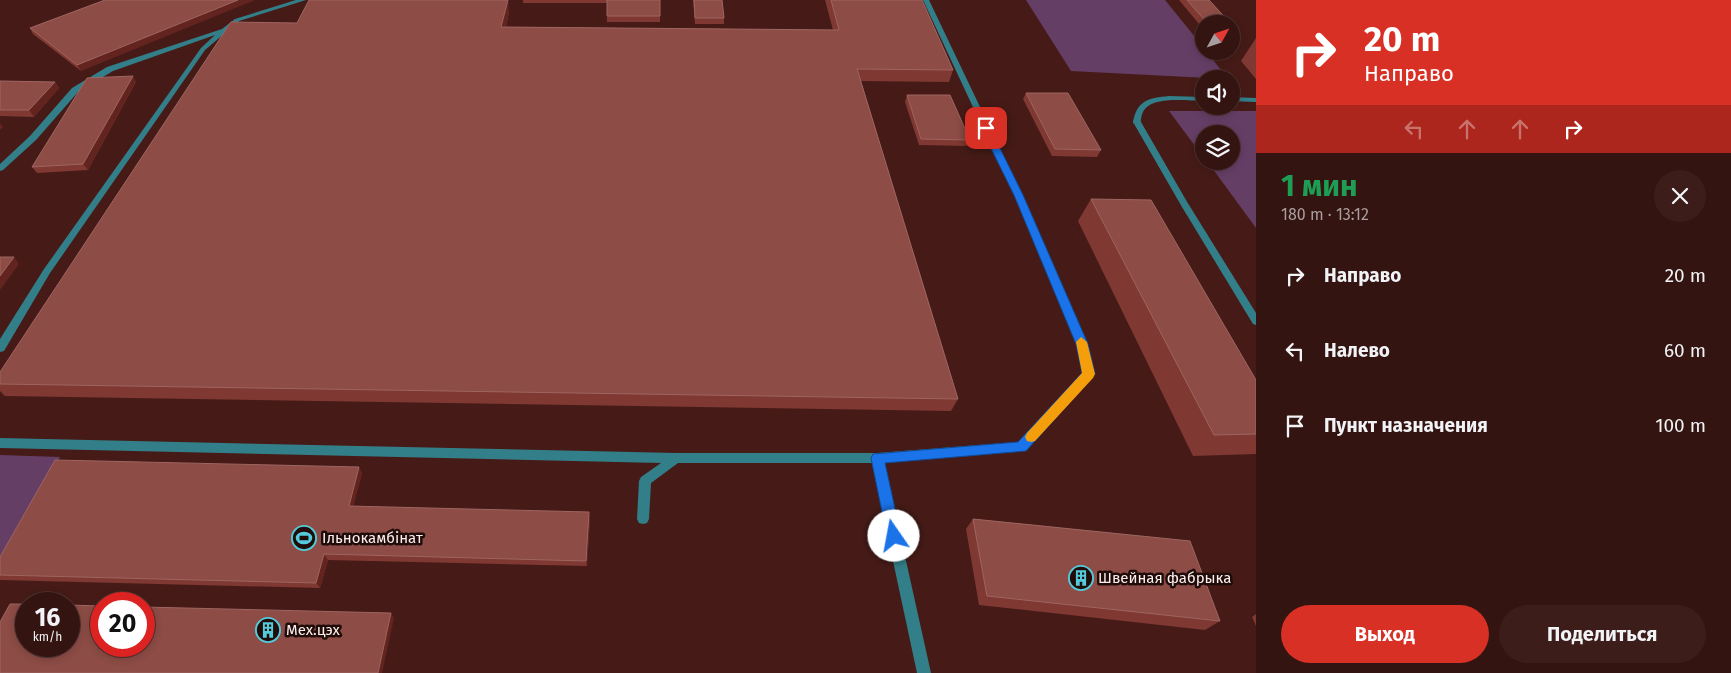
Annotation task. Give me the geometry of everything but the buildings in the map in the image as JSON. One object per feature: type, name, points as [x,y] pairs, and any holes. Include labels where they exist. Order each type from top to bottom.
[{"type":"street","points":[[0,348],[47,271],[203,49],[237,20],[302,0]]},
{"type":"street","points":[[0,443],[676,458],[878,458],[1022,447],[1089,374],[1082,344],[1018,195],[926,0]]},
{"type":"street","points":[[0,168],[33,138],[75,90],[110,69],[226,30]]},
{"type":"street","points":[[1195,99],[1160,98],[1142,107],[1139,111],[1137,122],[1256,321]]},
{"type":"street","points":[[1240,100],[1256,100]]},
{"type":"street","points":[[643,519],[646,481],[676,458]]},
{"type":"street","points":[[878,458],[924,673]]},
{"type":"shaded area","points":[[1026,0],[1165,0],[1195,37],[1195,60],[1213,60],[1221,70],[1195,70],[1195,77],[1071,71]]},
{"type":"shaded area","points":[[1169,111],[1195,111],[1195,115],[1240,115],[1240,111],[1256,111],[1256,228],[1214,170],[1240,170],[1240,125],[1195,125],[1195,146]]},
{"type":"shaded area","points":[[0,455],[60,457],[0,566]]},
{"type":"slow traffic","points":[[1031,437],[1089,374],[1081,342]]},
{"type":"place","name":"Ільнокамбінат","points":[[304,538]]},
{"type":"place","name":"Швейная фабрыка","points":[[1081,578]]},
{"type":"place","name":"Мех.цэх","points":[[268,630]]},
{"type":"route","points":[[894,536],[878,458],[1022,447],[1089,374],[1082,344],[1018,195],[986,128]]}]
